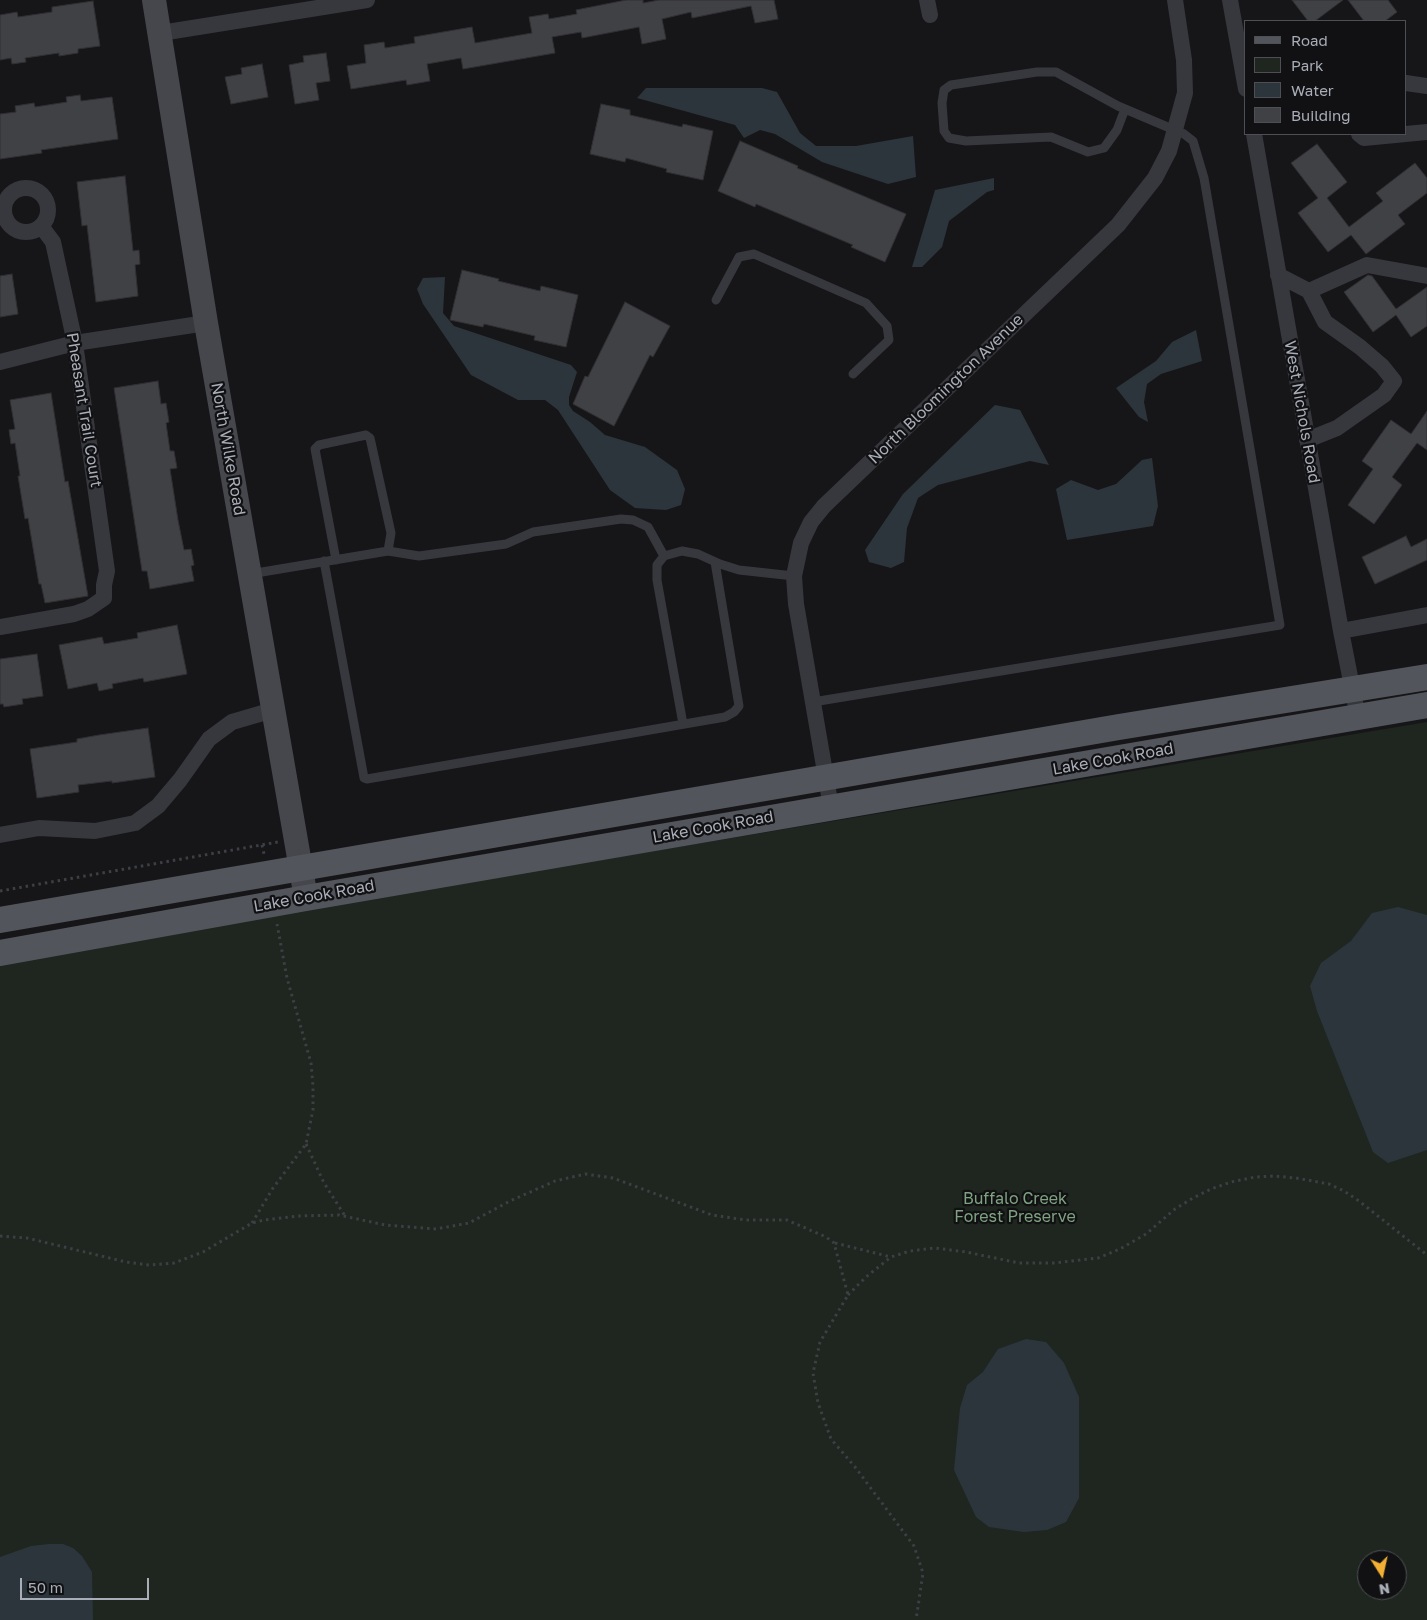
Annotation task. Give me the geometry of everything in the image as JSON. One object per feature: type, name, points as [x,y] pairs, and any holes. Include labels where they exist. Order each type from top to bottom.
[{"type":"main road","name":"Lake Cook Road","points":[[0,920],[268,872],[1119,727],[1427,677]]},
{"type":"main road","name":"Lake Cook Road","points":[[0,952],[273,903],[1427,705]]},
{"type":"street","name":"North Wilke Road","points":[[154,0],[206,323],[306,898]]},
{"type":"street","points":[[160,33],[367,0]]},
{"type":"street","name":"North Bloomington Avenue","points":[[831,807],[796,604],[794,576],[801,543],[812,522],[824,506],[1118,225],[1156,178],[1169,151],[1185,93],[1184,60],[1175,0]]},
{"type":"street","points":[[1230,0],[1244,78]]},
{"type":"street","points":[[1407,84],[1427,86]]},
{"type":"street","points":[[1407,134],[1427,132]]},
{"type":"street","name":"West Nichols Road","points":[[1254,135],[1341,631],[1358,717]]},
{"type":"street","points":[[1360,135],[1364,138],[1396,135]]},
{"type":"street","name":"Pheasant Trail Court","points":[[0,627],[74,614],[88,609],[104,598],[107,571],[75,344],[53,242],[41,226]]},
{"type":"street","points":[[1308,291],[1367,265],[1427,276]]},
{"type":"street","points":[[1278,275],[1308,291],[1325,322],[1360,347],[1382,366],[1394,381],[1384,395],[1337,428],[1308,440]]},
{"type":"street","points":[[0,362],[75,344],[206,323]]},
{"type":"street","points":[[1341,631],[1427,615]]},
{"type":"street","points":[[0,835],[39,828],[95,831],[135,823],[158,806],[180,780],[209,739],[232,722],[273,710]]},
{"type":"lane","points":[[813,702],[1280,625],[1204,178],[1193,141],[1184,134],[1125,109],[1056,72],[1037,72],[951,85],[944,90],[942,103],[944,131],[950,138],[966,141],[1052,137],[1088,152],[1104,148],[1117,130],[1125,109]]},
{"type":"lane","points":[[716,300],[739,257],[754,254],[866,303],[887,326],[889,340],[853,374]]},
{"type":"lane","points":[[336,560],[315,449],[319,445],[366,435],[370,438],[391,533],[388,551]]},
{"type":"lane","points":[[249,574],[388,551],[419,556],[506,544],[533,532],[621,519],[633,520],[648,527],[664,556]]},
{"type":"lane","points":[[683,724],[657,580],[657,565],[664,556],[682,551],[698,554],[738,570],[794,576]]},
{"type":"lane","points":[[324,561],[364,778],[377,778],[725,717],[734,712],[739,706],[715,562]]},
{"type":"path","points":[[0,891],[296,839]]},
{"type":"path","points":[[262,845],[268,872]]},
{"type":"path","points":[[252,1223],[272,1188],[306,1144],[313,1110],[311,1063],[287,978],[273,903]]},
{"type":"path","points":[[306,1144],[324,1183],[346,1217]]},
{"type":"path","points":[[0,1236],[27,1238],[126,1262],[149,1265],[174,1263],[202,1252],[252,1223],[298,1216],[339,1215],[385,1225],[436,1229],[461,1225],[469,1223],[510,1201],[555,1181],[585,1174],[613,1178],[712,1215],[746,1220],[787,1220],[826,1237],[834,1243],[891,1257]]},
{"type":"path","points":[[916,1620],[923,1573],[914,1546],[832,1439],[818,1403],[813,1373],[820,1342],[848,1295],[866,1277],[891,1257],[910,1251],[935,1248],[966,1252],[1019,1263],[1054,1264],[1098,1258],[1120,1249],[1146,1234],[1193,1198],[1211,1189],[1255,1177],[1275,1176],[1315,1181],[1344,1191],[1427,1255]]},
{"type":"path","points":[[834,1243],[848,1295]]},
{"type":"green space","name":"Buffalo Creek Forest Preserve","points":[[1427,722],[1427,1620],[0,1620],[0,962],[264,916]]},
{"type":"water","points":[[646,88],[762,88],[777,92],[800,133],[816,146],[856,146],[913,136],[916,177],[888,184],[822,162],[775,134],[760,130],[744,138],[735,125],[637,98]]},
{"type":"water","points":[[994,178],[994,190],[987,192],[949,221],[942,247],[922,267],[912,267],[935,190]]},
{"type":"water","points":[[445,277],[443,313],[454,326],[571,365],[577,372],[569,397],[569,405],[573,411],[605,435],[645,447],[677,470],[685,489],[681,505],[666,510],[635,508],[610,490],[558,410],[545,400],[518,400],[471,375],[423,304],[417,289],[423,278]]},
{"type":"water","points":[[1196,330],[1202,361],[1161,374],[1147,384],[1144,402],[1148,422],[1139,417],[1116,388],[1156,361],[1172,342]]},
{"type":"water","points":[[995,405],[1020,410],[1049,465],[1030,461],[938,485],[918,498],[907,528],[904,562],[891,568],[869,562],[865,550],[903,494]]},
{"type":"water","points":[[1152,458],[1158,506],[1153,526],[1067,540],[1056,489],[1071,480],[1098,490],[1116,484],[1142,460]]},
{"type":"water","points":[[1398,907],[1427,915],[1427,1150],[1388,1163],[1373,1152],[1317,1011],[1310,986],[1321,963],[1351,941],[1372,913]]},
{"type":"water","points":[[1026,1339],[1046,1342],[1064,1363],[1079,1397],[1079,1498],[1066,1522],[1047,1530],[1024,1532],[989,1527],[976,1517],[954,1470],[960,1408],[967,1385],[983,1372],[998,1349]]},
{"type":"water","points":[[63,1544],[73,1548],[82,1556],[92,1572],[93,1620],[0,1620],[0,1557],[31,1546]]},
{"type":"building","points":[[626,0],[643,0],[643,3],[659,0],[774,0],[778,19],[755,23],[751,6],[692,18],[691,12],[662,19],[666,39],[642,44],[639,27],[582,38],[581,32],[552,37],[555,53],[463,69],[461,58],[427,64],[430,81],[407,85],[406,80],[351,89],[347,66],[366,63],[364,45],[384,42],[385,48],[415,43],[414,37],[472,27],[475,43],[532,33],[529,17],[548,14],[549,19],[577,14],[576,10]]},
{"type":"building","points":[[1292,0],[1343,0],[1316,20],[1307,20]]},
{"type":"building","points":[[1348,0],[1388,0],[1397,12],[1386,20],[1363,20]]},
{"type":"building","points":[[93,1],[100,46],[78,49],[78,53],[59,56],[59,53],[25,58],[26,62],[12,64],[11,58],[0,60],[0,15],[17,12],[18,17],[52,12],[52,7]]},
{"type":"building","points":[[326,53],[330,81],[316,83],[319,100],[295,104],[289,65],[304,62],[303,56]]},
{"type":"building","points":[[262,64],[268,97],[231,104],[225,77],[242,74],[241,68]]},
{"type":"building","points":[[80,95],[81,101],[112,97],[118,139],[41,150],[42,153],[0,159],[0,114],[16,112],[15,106],[34,103],[35,107],[67,102],[66,97]]},
{"type":"building","points":[[601,104],[630,110],[630,115],[682,127],[683,124],[713,131],[703,180],[666,172],[667,169],[626,158],[625,162],[590,154]]},
{"type":"building","points":[[740,141],[798,166],[797,168],[906,214],[885,262],[851,247],[853,245],[756,204],[755,207],[718,191]]},
{"type":"building","points":[[1317,144],[1347,182],[1327,198],[1349,227],[1383,201],[1376,193],[1415,163],[1427,178],[1427,193],[1398,215],[1405,224],[1366,254],[1351,235],[1328,252],[1298,213],[1318,198],[1291,163]]},
{"type":"building","points":[[125,176],[133,251],[139,250],[140,264],[135,265],[138,296],[96,302],[87,225],[82,226],[77,182]]},
{"type":"building","points":[[462,270],[540,291],[541,286],[578,295],[566,347],[534,340],[535,336],[484,324],[483,327],[450,320]]},
{"type":"building","points":[[12,274],[18,314],[0,317],[0,276]]},
{"type":"building","points":[[1368,275],[1372,276],[1396,309],[1427,287],[1427,326],[1411,337],[1396,315],[1373,332],[1344,292]]},
{"type":"building","points":[[625,302],[670,326],[653,357],[650,355],[614,426],[573,404],[585,376],[588,377]]},
{"type":"building","points":[[158,381],[161,404],[166,403],[169,422],[166,423],[170,451],[174,451],[177,468],[170,469],[178,520],[184,550],[191,549],[194,565],[191,566],[194,581],[150,589],[147,571],[142,571],[114,388]]},
{"type":"building","points":[[51,393],[65,482],[68,481],[88,596],[45,603],[41,584],[39,584],[28,518],[25,519],[15,443],[11,444],[9,430],[15,429],[10,400]]},
{"type":"building","points":[[1427,411],[1427,450],[1417,443],[1392,477],[1402,485],[1374,524],[1348,505],[1373,469],[1362,461],[1391,420],[1411,434]]},
{"type":"building","points":[[1406,536],[1411,547],[1427,539],[1427,560],[1375,584],[1362,557]]},
{"type":"building","points":[[177,625],[187,674],[144,682],[143,678],[112,684],[113,688],[99,691],[97,683],[68,689],[59,645],[102,637],[104,644],[138,638],[137,633]]},
{"type":"building","points":[[37,654],[43,696],[22,699],[23,704],[4,707],[3,704],[0,704],[0,659]]},
{"type":"building","points":[[148,728],[155,777],[112,783],[112,781],[78,785],[79,792],[37,798],[30,749],[77,742],[77,739],[99,735]]}]
